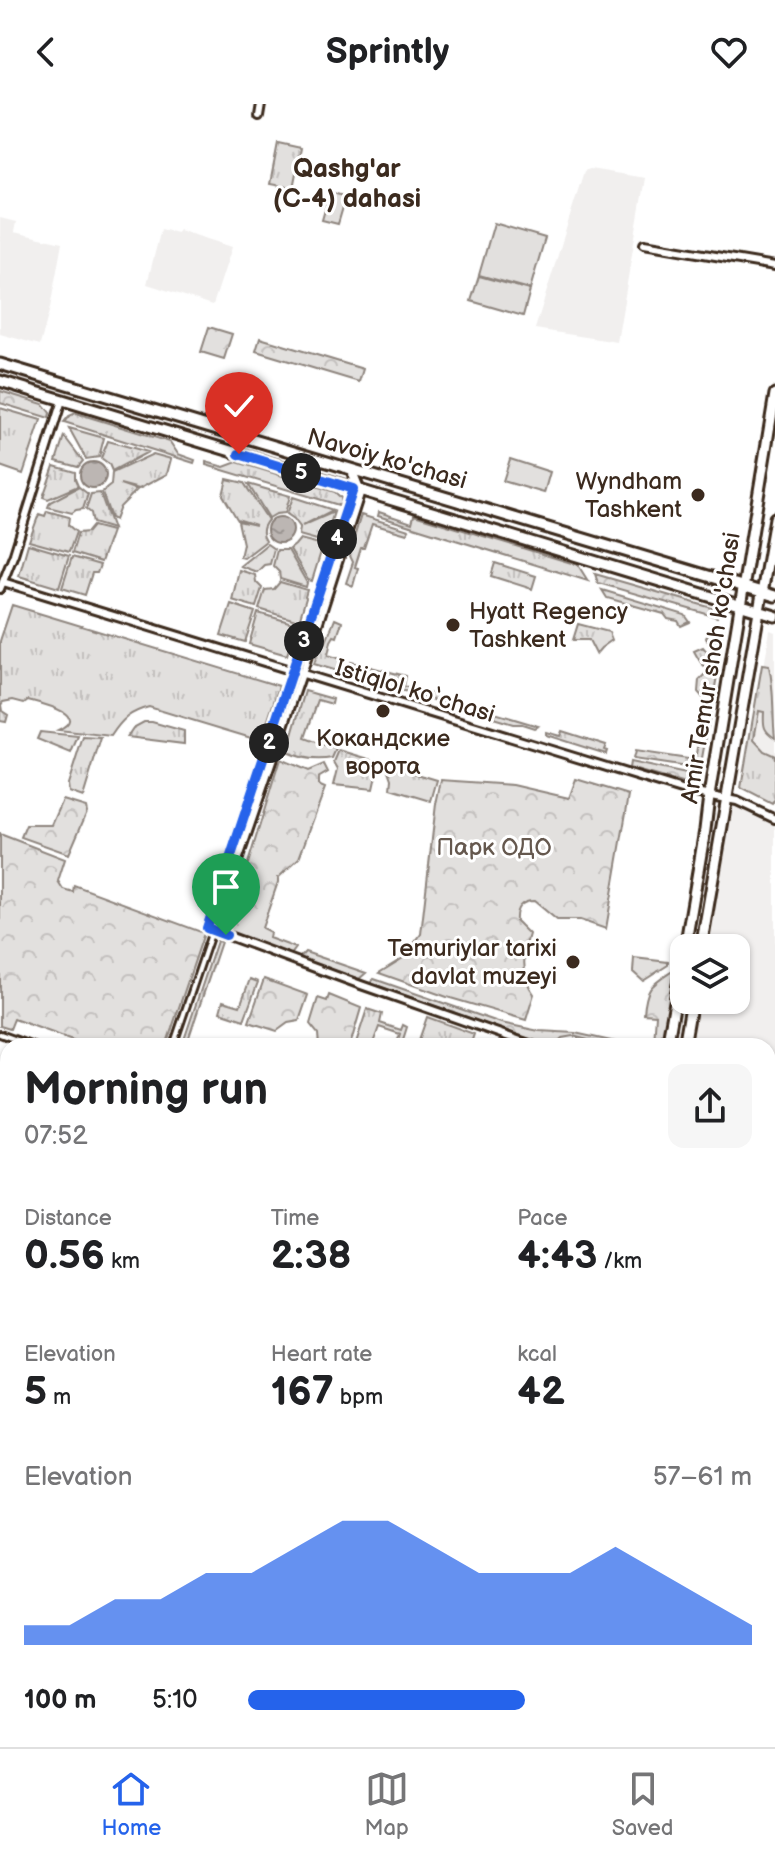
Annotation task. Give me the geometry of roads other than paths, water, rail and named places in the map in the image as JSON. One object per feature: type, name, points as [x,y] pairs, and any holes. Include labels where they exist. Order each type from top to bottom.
[{"type":"main road","name":"Navoiy ko'chasi","points":[[0,364],[775,596]]},
{"type":"main road","name":"Navoiy ko'chasi","points":[[0,381],[775,616]]},
{"type":"main road","name":"Amir Temur shoh ko'chasi","points":[[687,934],[775,394]]},
{"type":"main road","points":[[764,462],[775,464]]},
{"type":"main road","name":"Amir Temur shoh ko'chasi","points":[[703,934],[775,518]]},
{"type":"main road","name":"Amir Temur shoh ko'chasi","points":[[668,1038],[673,1014]]},
{"type":"main road","points":[[685,1038],[690,1014]]},
{"type":"street","points":[[259,116],[261,104]]},
{"type":"street","points":[[644,244],[775,266]]},
{"type":"street","points":[[2,585],[62,400]]},
{"type":"street","points":[[211,930],[302,675],[357,490],[352,469]]},
{"type":"street","points":[[176,1038],[293,673],[357,490]]},
{"type":"street","name":"Istiqlol ko‘chasi","points":[[2,585],[685,791],[737,801],[775,819]]},
{"type":"street","points":[[211,930],[512,1038]]},
{"type":"water","points":[[93,462],[102,466],[106,475],[102,484],[93,488],[84,484],[80,475],[84,466]]},
{"type":"water","points":[[280,517],[289,521],[293,530],[289,539],[280,543],[271,539],[267,530],[271,521]]},
{"type":"place","name":"Wyndham Tashkent","points":[[698,495]]},
{"type":"place","name":"Hyatt Regency Tashkent","points":[[453,625]]},
{"type":"place","name":"Кокандские ворота","points":[[383,711]]},
{"type":"place","name":"Temuriylar tarixi davlat muzeyi","points":[[573,962]]},
{"type":"district","name":"Qashg'ar (C-4) dahasi","points":[[347,184]]},
{"type":"park label","name":"Парк ОДО","points":[[494,847]]}]
